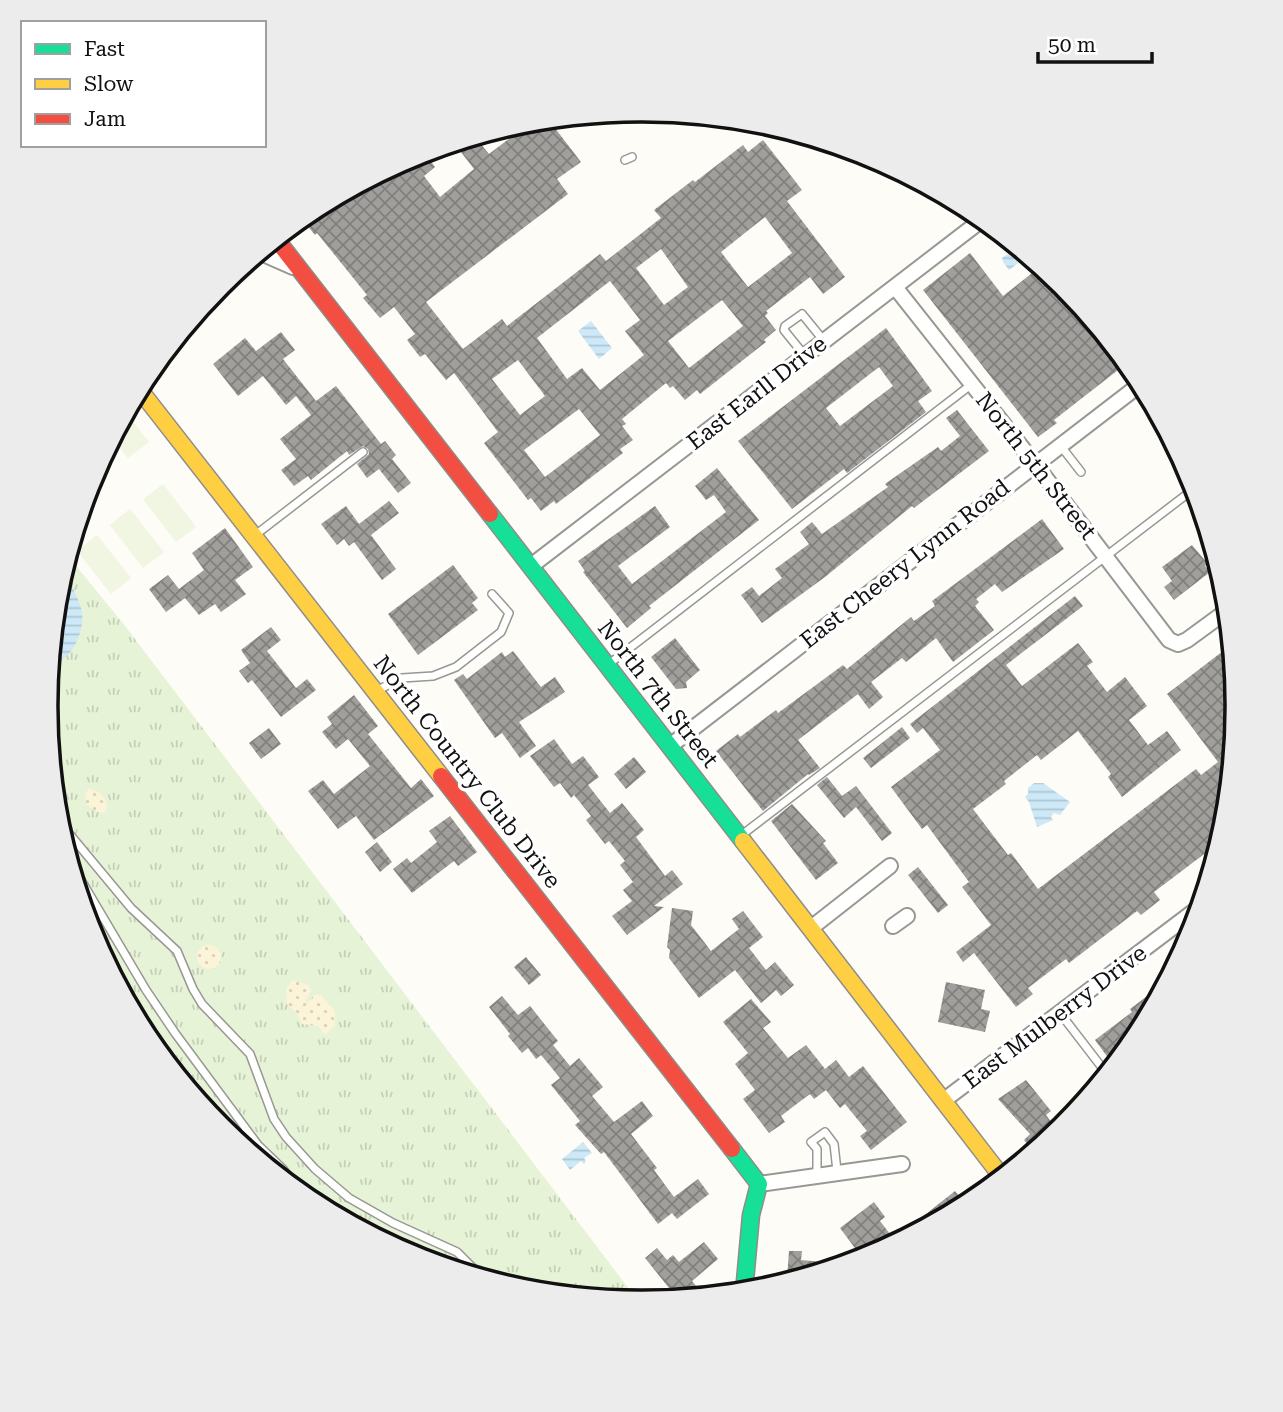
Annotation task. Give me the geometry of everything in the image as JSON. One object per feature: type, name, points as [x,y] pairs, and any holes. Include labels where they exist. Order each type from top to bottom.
[{"type":"main road","name":"North 7th Street","points":[[282,246],[996,1170]]},
{"type":"main road","name":"North Country Club Drive","points":[[146,397],[760,1184]]},
{"type":"main road","points":[[745,1281],[751,1214],[760,1184]]},
{"type":"street","name":"East Earll Drive","points":[[531,566],[973,226]]},
{"type":"street","points":[[270,257],[300,270]]},
{"type":"street","name":"North 5th Street","points":[[895,287],[1169,640],[1178,644],[1187,640],[1218,617]]},
{"type":"street","name":"East Cheery Lynn Road","points":[[670,746],[1132,390]]},
{"type":"street","points":[[811,928],[890,866]]},
{"type":"street","points":[[892,926],[907,916]]},
{"type":"street","name":"East Mulberry Drive","points":[[943,1101],[1185,917]]},
{"type":"street","points":[[760,1184],[837,1171],[902,1164]]},
{"type":"lane","points":[[805,356],[785,330],[785,326],[802,314],[824,341]]},
{"type":"lane","points":[[608,666],[972,384]]},
{"type":"lane","points":[[1060,445],[1081,472]]},
{"type":"lane","points":[[254,537],[363,452]]},
{"type":"lane","points":[[739,837],[1186,495]]},
{"type":"lane","points":[[375,692],[402,678],[433,676],[456,667],[501,632],[509,613],[492,594]]},
{"type":"lane","points":[[74,839],[131,908],[177,951],[202,1004],[250,1054],[274,1119],[286,1137],[315,1169],[349,1198],[393,1223],[457,1252],[468,1263]]},
{"type":"lane","points":[[89,893],[146,990],[175,1033],[264,1151]]},
{"type":"lane","points":[[1060,1013],[1101,1066]]},
{"type":"lane","points":[[817,1174],[817,1149],[811,1142],[825,1132],[834,1144],[837,1171]]},
{"type":"green space","points":[[132,421],[149,442],[128,458],[119,446]]},
{"type":"green space","points":[[163,484],[196,527],[176,542],[143,499]]},
{"type":"green space","points":[[130,509],[164,552],[143,568],[110,525]]},
{"type":"green space","points":[[97,535],[131,578],[111,594],[79,553],[80,549]]},
{"type":"green space","points":[[75,565],[122,622],[630,1290],[565,1285],[490,1270],[454,1259],[383,1230],[350,1212],[286,1169],[229,1119],[178,1061],[136,998],[102,929],[78,857],[63,782],[59,744],[59,668],[69,592]]},
{"type":"sand","points":[[88,789],[104,798],[107,808],[104,813],[97,812],[86,804]]},
{"type":"sand","points":[[209,945],[218,948],[221,957],[218,966],[209,969],[200,966],[197,957],[200,948]]},
{"type":"sand","points":[[293,980],[308,985],[311,990],[307,1004],[314,995],[321,995],[335,1011],[335,1025],[325,1035],[318,1026],[302,1024],[297,1013],[287,1004],[286,989]]},
{"type":"water","points":[[1009,253],[1020,262],[1009,270],[1002,258]]},
{"type":"water","points":[[591,321],[612,348],[599,359],[578,331]]},
{"type":"water","points":[[71,584],[81,608],[82,625],[76,643],[60,661]]},
{"type":"water","points":[[1034,783],[1043,783],[1070,802],[1060,815],[1054,813],[1051,817],[1053,820],[1037,827],[1025,797],[1028,788]]},
{"type":"water","points":[[583,1142],[592,1153],[584,1158],[584,1164],[581,1161],[570,1170],[562,1159]]},
{"type":"building","points":[[555,129],[581,162],[557,179],[568,194],[426,302],[463,349],[502,319],[507,326],[600,254],[606,261],[661,218],[654,210],[743,145],[748,152],[763,140],[802,190],[787,201],[845,277],[823,294],[810,277],[766,311],[768,313],[765,316],[776,330],[764,340],[766,342],[700,394],[697,390],[685,400],[673,386],[670,388],[666,383],[622,419],[626,424],[622,426],[633,440],[620,449],[623,453],[556,504],[554,501],[541,511],[531,498],[528,500],[484,443],[498,432],[454,373],[446,380],[425,354],[420,357],[407,340],[415,334],[394,307],[380,318],[363,298],[367,295],[317,233],[315,235],[308,227],[383,182],[431,162],[435,167],[424,176],[440,197],[474,169],[460,151],[481,145],[489,154],[512,137]],"holes":[[[765,217],[792,253],[748,287],[721,252]],[[661,249],[688,287],[664,305],[636,268]],[[610,281],[640,320],[625,331],[644,355],[600,390],[582,368],[567,379],[537,338]],[[722,300],[743,326],[689,368],[668,341]],[[518,360],[545,396],[520,415],[492,379]],[[579,409],[600,435],[545,477],[524,450]]]},
{"type":"building","points":[[970,253],[1003,296],[1032,273],[1080,321],[1118,370],[1054,420],[1057,423],[1038,437],[923,290]]},
{"type":"building","points":[[886,328],[932,391],[918,401],[926,412],[847,473],[844,469],[792,509],[738,441]],"holes":[[[879,367],[893,386],[840,426],[826,408]]]},
{"type":"building","points":[[281,332],[295,350],[283,359],[316,401],[336,386],[381,444],[385,441],[396,455],[392,459],[411,483],[398,493],[379,469],[367,478],[357,464],[369,454],[368,449],[363,446],[349,455],[347,451],[311,480],[308,476],[294,486],[281,470],[296,459],[280,439],[311,415],[296,396],[286,405],[263,376],[238,396],[213,364],[245,338],[256,351]]},
{"type":"building","points":[[957,410],[989,451],[914,508],[912,506],[825,577],[762,623],[741,595],[752,587],[759,596],[782,578],[775,569],[809,544],[800,532],[812,522],[822,534],[888,487],[885,484],[938,447],[941,451],[960,436],[946,418]]},
{"type":"building","points":[[717,468],[759,520],[649,606],[651,608],[627,628],[583,572],[585,571],[578,561],[655,506],[670,527],[618,566],[632,584],[726,512],[714,495],[706,500],[695,486]]},
{"type":"building","points":[[389,501],[399,513],[371,535],[396,569],[382,580],[354,542],[349,546],[344,539],[337,545],[321,524],[346,506],[359,524]]},
{"type":"building","points":[[1042,519],[1064,549],[1002,592],[995,584],[976,599],[979,602],[975,606],[994,630],[953,662],[936,638],[906,662],[902,658],[871,682],[883,697],[869,709],[858,694],[798,740],[820,768],[808,774],[763,811],[716,751],[776,710],[778,713],[843,665],[847,669],[911,617],[914,621],[935,606],[932,601]]},
{"type":"building","points":[[225,528],[253,567],[235,580],[246,594],[221,612],[215,604],[199,615],[185,598],[166,612],[149,589],[168,575],[179,589],[204,570],[192,553]]},
{"type":"building","points":[[1192,545],[1207,563],[1205,566],[1209,573],[1174,600],[1164,587],[1172,581],[1162,567]]},
{"type":"building","points":[[453,565],[478,598],[472,603],[478,610],[418,655],[388,614]]},
{"type":"building","points":[[1075,596],[1083,606],[1006,665],[1022,686],[1078,643],[1093,662],[1087,666],[1107,692],[1125,677],[1147,706],[1129,720],[1148,745],[1167,731],[1181,750],[1122,797],[1108,777],[1111,774],[1078,731],[1041,760],[1037,755],[1004,781],[1006,784],[973,809],[1038,889],[1196,769],[1201,775],[1218,762],[1167,694],[1222,652],[1224,744],[1214,820],[1206,853],[1154,892],[1160,900],[1141,915],[1137,911],[1069,963],[1066,959],[1028,988],[1033,994],[1016,1007],[974,953],[963,962],[956,952],[991,925],[962,887],[969,882],[927,825],[922,829],[891,787],[940,750],[923,728],[917,733],[910,724]]},
{"type":"building","points":[[271,627],[281,640],[267,651],[296,688],[307,679],[316,690],[281,717],[252,680],[248,683],[239,671],[250,663],[241,650]]},
{"type":"building","points":[[675,638],[700,670],[686,682],[687,688],[676,689],[651,657]]},
{"type":"building","points":[[513,651],[541,687],[555,677],[565,692],[519,722],[536,746],[520,758],[502,733],[495,738],[454,680],[463,674],[467,679],[502,652],[505,657]]},
{"type":"building","points":[[354,695],[378,726],[368,734],[411,788],[421,779],[434,796],[374,840],[356,816],[338,829],[308,791],[323,780],[334,794],[370,766],[348,739],[336,749],[322,732],[332,724],[327,717]]},
{"type":"building","points":[[902,727],[910,738],[871,768],[863,758]]},
{"type":"building","points":[[269,728],[281,744],[261,759],[249,743]]},
{"type":"building","points":[[554,739],[572,764],[583,756],[599,777],[588,785],[610,813],[622,803],[644,830],[636,837],[665,876],[672,870],[683,884],[654,906],[664,907],[627,935],[612,916],[632,901],[623,890],[633,882],[620,865],[625,861],[609,841],[605,844],[586,820],[591,816],[574,795],[571,798],[560,783],[554,787],[530,756]]},
{"type":"building","points":[[634,757],[646,772],[626,789],[614,774]]},
{"type":"building","points":[[827,777],[842,796],[856,786],[892,833],[882,841],[856,807],[844,818],[817,785]]},
{"type":"building","points":[[792,804],[826,841],[823,843],[838,863],[816,880],[771,821]]},
{"type":"building","points":[[450,816],[477,852],[458,866],[454,861],[412,893],[393,869],[407,858],[411,863],[437,842],[429,831]]},
{"type":"building","points":[[377,842],[392,862],[380,872],[365,852]]},
{"type":"building","points":[[918,867],[948,905],[938,913],[908,875]]},
{"type":"building","points":[[672,908],[693,911],[691,925],[711,951],[739,929],[732,919],[743,911],[763,937],[749,948],[766,970],[775,962],[794,985],[781,996],[776,990],[761,1003],[735,970],[699,998],[669,958],[670,950],[667,947]]},
{"type":"building","points":[[526,957],[541,975],[529,985],[514,967]]},
{"type":"building","points":[[946,982],[985,990],[981,1009],[990,1011],[985,1032],[938,1022]]},
{"type":"building","points":[[1149,995],[1108,1057],[1095,1040],[1132,1012],[1130,1009]]},
{"type":"building","points":[[502,996],[518,1015],[530,1006],[558,1041],[553,1045],[570,1066],[579,1058],[603,1087],[592,1096],[614,1122],[642,1101],[653,1116],[631,1134],[657,1168],[654,1170],[674,1197],[698,1179],[709,1194],[677,1219],[672,1213],[658,1224],[604,1152],[601,1154],[575,1125],[580,1121],[551,1085],[560,1078],[541,1055],[536,1059],[528,1048],[522,1053],[508,1036],[510,1034],[489,1007]]},
{"type":"building","points":[[751,999],[771,1022],[763,1028],[788,1058],[806,1045],[825,1069],[836,1060],[849,1077],[863,1066],[907,1122],[871,1150],[860,1136],[867,1131],[845,1104],[840,1108],[826,1090],[814,1099],[810,1094],[794,1106],[781,1116],[785,1122],[769,1133],[743,1099],[755,1090],[735,1064],[748,1053],[723,1022]]},
{"type":"building","points":[[1026,1080],[1051,1111],[1046,1115],[1051,1122],[1027,1144],[1024,1140],[1030,1134],[998,1099]]},
{"type":"building","points":[[955,1191],[959,1196],[933,1212],[918,1220]]},
{"type":"building","points":[[874,1202],[885,1217],[880,1221],[890,1234],[855,1249],[840,1228]]},
{"type":"building","points":[[704,1242],[718,1259],[692,1281],[697,1287],[670,1289],[645,1258],[657,1248],[667,1260],[673,1255],[679,1262]]},
{"type":"building","points":[[789,1251],[802,1251],[801,1260],[820,1262],[793,1270],[787,1271]]},
{"type":"traffic: fast","points":[[490,514],[743,841]]},
{"type":"traffic: fast","points":[[732,1149],[759,1184],[751,1215],[745,1281]]},
{"type":"traffic: slow","points":[[146,398],[441,776]]},
{"type":"traffic: slow","points":[[743,841],[996,1170]]},
{"type":"traffic: jam","points":[[282,246],[490,514]]},
{"type":"traffic: jam","points":[[441,776],[732,1149]]}]
